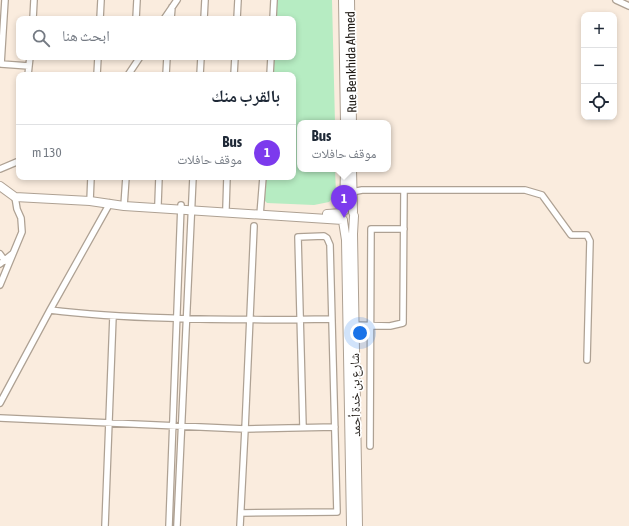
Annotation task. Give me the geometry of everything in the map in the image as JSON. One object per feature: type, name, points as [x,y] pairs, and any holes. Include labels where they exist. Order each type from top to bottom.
[{"type":"main road","points":[[343,0],[344,120]]},
{"type":"main road","name":"Rue Benkhida Ahmed","points":[[350,0],[352,120]]},
{"type":"main road","points":[[345,172],[343,216],[346,240],[352,526]]},
{"type":"main road","points":[[352,172],[353,214]]},
{"type":"main road","points":[[0,186],[15,198],[90,201],[181,208],[226,208],[260,212]]},
{"type":"main road","points":[[192,208],[343,216]]},
{"type":"main road","points":[[343,216],[347,210],[353,214]]},
{"type":"main road","name":"شارع بن خدة أحمد","points":[[353,214],[358,526]]},
{"type":"street","points":[[5,0],[1,64],[29,66]]},
{"type":"street","points":[[33,16],[34,0]]},
{"type":"street","points":[[100,16],[101,0]]},
{"type":"street","points":[[136,16],[137,0]]},
{"type":"street","points":[[166,16],[172,3],[177,0]]},
{"type":"street","points":[[204,16],[205,0]]},
{"type":"street","points":[[237,16],[238,0]]},
{"type":"street","points":[[273,16],[274,0]]},
{"type":"street","points":[[616,0],[629,6]]},
{"type":"street","points":[[171,16],[172,3]]},
{"type":"street","points":[[28,72],[30,60]]},
{"type":"street","points":[[97,72],[98,60]]},
{"type":"street","points":[[131,72],[133,60]]},
{"type":"street","points":[[131,72],[138,60]]},
{"type":"street","points":[[166,72],[167,60]]},
{"type":"street","points":[[200,72],[201,60]]},
{"type":"street","points":[[234,72],[235,60]]},
{"type":"street","points":[[270,72],[271,60]]},
{"type":"street","points":[[0,169],[16,162]]},
{"type":"street","points":[[90,201],[91,180]]},
{"type":"street","points":[[124,204],[126,180]]},
{"type":"street","points":[[159,180],[161,206]]},
{"type":"street","points":[[177,526],[194,180]]},
{"type":"street","points":[[226,208],[228,180]]},
{"type":"street","points":[[260,212],[262,180]]},
{"type":"street","points":[[352,192],[362,190],[525,190],[542,195],[571,235],[587,235],[590,242],[587,360]]},
{"type":"street","points":[[354,325],[390,326],[403,323],[404,190]]},
{"type":"street","points":[[0,285],[22,232],[21,218],[17,209],[15,198]]},
{"type":"street","points":[[0,403],[110,203]]},
{"type":"street","points":[[169,526],[181,208]]},
{"type":"street","points":[[240,526],[246,429],[254,226]]},
{"type":"street","points":[[370,446],[371,229],[404,229]]},
{"type":"street","points":[[241,513],[337,512],[330,245],[327,238],[324,236],[298,237],[303,427]]},
{"type":"street","points":[[0,254],[2,262],[14,253]]},
{"type":"street","points":[[50,310],[113,316],[187,319],[250,321],[332,320]]},
{"type":"street","points":[[105,526],[113,316]]},
{"type":"street","points":[[0,418],[246,429],[335,426]]},
{"type":"green space","points":[[275,0],[332,0],[335,120],[297,120],[297,172],[335,172],[336,194],[329,202],[314,205],[267,203],[263,199],[264,180],[296,180],[296,72],[270,72],[271,60],[296,60],[296,16],[274,16]]},
{"type":"place","name":"Bus","points":[[344,218]]}]
